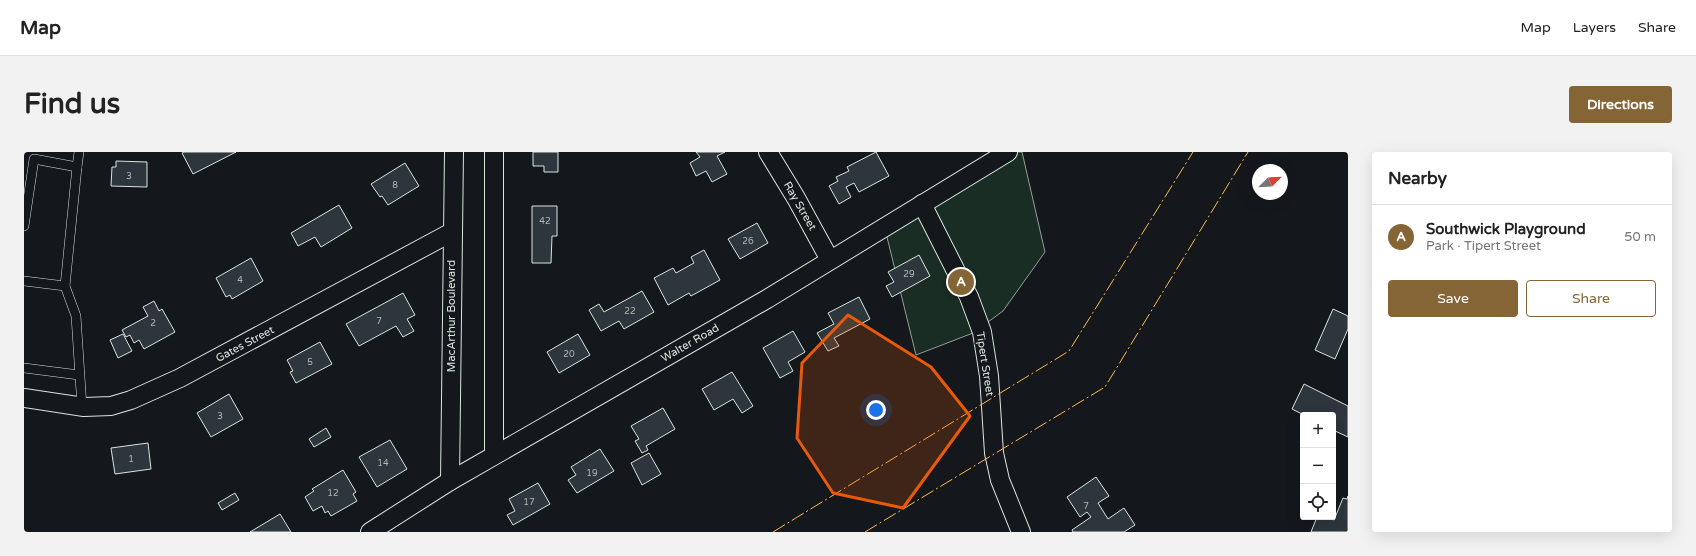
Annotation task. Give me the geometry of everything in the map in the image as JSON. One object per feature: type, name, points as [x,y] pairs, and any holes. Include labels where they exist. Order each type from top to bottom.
[{"type":"street","name":"MacArthur Boulevard","points":[[450,481],[454,152]]},
{"type":"street","points":[[494,152],[494,455]]},
{"type":"street","name":"Ray Street","points":[[768,152],[830,260]]},
{"type":"street","name":"Walter Road","points":[[370,532],[450,481],[753,307],[1008,152]]},
{"type":"street","name":"Tipert Street","points":[[922,204],[969,297],[982,332],[989,376],[994,452],[1000,480],[1021,532]]},
{"type":"street","name":"Gates Street","points":[[24,398],[82,407],[111,406],[131,400],[180,378],[452,232]]},
{"type":"lane","points":[[79,152],[65,286],[76,316],[82,407]]},
{"type":"lane","points":[[24,226],[34,159],[77,167]]},
{"type":"lane","points":[[24,281],[65,286]]},
{"type":"lane","points":[[24,368],[79,375]]},
{"type":"highlighted area","points":[[848,315],[931,367],[970,416],[903,508],[833,493],[797,438],[802,363]]},
{"type":"green space","points":[[1014,152],[1022,152],[1045,252],[1003,311],[973,333],[916,355],[884,225]]},
{"type":"building","points":[[236,152],[193,174],[182,153]]},
{"type":"building","points":[[533,152],[558,152],[558,172],[544,172],[544,166],[533,166]]},
{"type":"building","points":[[696,152],[725,152],[717,156],[727,174],[712,182],[706,171],[696,176],[690,163],[700,157]]},
{"type":"building","points":[[876,152],[889,176],[859,192],[854,183],[846,187],[851,197],[839,204],[829,186],[838,181],[836,177],[849,171],[847,167]]},
{"type":"building","points":[[116,161],[147,162],[147,187],[111,186],[112,167],[116,167]]},
{"type":"building","points":[[405,163],[419,186],[388,205],[371,184]]},
{"type":"building","points":[[339,205],[352,228],[321,247],[315,237],[298,246],[291,233]]},
{"type":"building","points":[[532,206],[557,206],[557,236],[552,236],[551,263],[532,263]]},
{"type":"building","points":[[757,223],[768,243],[740,259],[728,239]]},
{"type":"building","points":[[704,250],[720,280],[691,296],[689,293],[668,305],[654,278],[673,268],[676,273],[694,263],[691,257]]},
{"type":"building","points":[[919,255],[930,276],[892,297],[886,286],[894,282],[888,272]]},
{"type":"building","points":[[251,258],[263,281],[232,299],[230,295],[226,297],[216,278]]},
{"type":"building","points":[[642,291],[654,312],[624,329],[619,321],[601,331],[589,310],[599,304],[604,312]]},
{"type":"building","points":[[403,293],[415,315],[407,319],[414,331],[403,337],[396,326],[359,346],[346,324]]},
{"type":"building","points":[[859,297],[870,319],[834,338],[839,346],[828,351],[817,333],[834,324],[828,313]]},
{"type":"building","points":[[154,301],[159,311],[162,309],[175,332],[144,349],[139,340],[134,343],[130,335],[126,337],[122,330],[148,316],[143,307]]},
{"type":"building","points":[[1333,309],[1348,316],[1348,329],[1335,359],[1315,350]]},
{"type":"building","points":[[793,331],[805,352],[788,362],[793,371],[780,378],[763,348]]},
{"type":"building","points":[[123,334],[132,351],[118,358],[110,340]]},
{"type":"building","points":[[578,334],[590,355],[559,373],[547,352]]},
{"type":"building","points":[[320,342],[332,364],[296,383],[290,372],[293,371],[287,360]]},
{"type":"building","points":[[732,372],[753,406],[742,413],[733,399],[714,410],[702,389]]},
{"type":"building","points":[[1304,384],[1348,406],[1348,437],[1336,431],[1336,412],[1300,413],[1292,409]]},
{"type":"building","points":[[229,394],[243,419],[211,437],[197,413]]},
{"type":"building","points":[[663,408],[675,429],[646,446],[648,450],[642,453],[635,441],[639,439],[631,426]]},
{"type":"building","points":[[326,428],[331,437],[314,447],[309,439]]},
{"type":"building","points":[[390,440],[407,469],[377,487],[359,457]]},
{"type":"building","points":[[148,443],[151,469],[115,474],[111,448]]},
{"type":"building","points":[[600,449],[614,471],[577,493],[568,480],[576,475],[571,467]]},
{"type":"building","points":[[649,453],[661,474],[642,485],[631,463]]},
{"type":"building","points":[[343,470],[356,492],[353,494],[357,501],[331,516],[328,511],[325,513],[322,506],[313,511],[305,497],[314,491],[312,489]]},
{"type":"building","points":[[1096,477],[1109,496],[1098,503],[1108,519],[1124,508],[1135,525],[1124,532],[1073,532],[1072,530],[1091,517],[1087,512],[1080,517],[1067,497]]},
{"type":"building","points":[[538,483],[550,504],[513,525],[507,515],[515,511],[509,499]]},
{"type":"building","points":[[235,493],[239,500],[222,510],[218,503]]},
{"type":"building","points":[[1348,496],[1348,532],[1311,532],[1316,520],[1336,520],[1336,515],[1343,498],[1347,499]]},
{"type":"building","points":[[280,514],[291,532],[250,532]]},
{"type":"power","points":[[773,532],[1069,351],[1193,152]]},
{"type":"power","points":[[865,532],[1105,387],[1248,152]]},
{"type":"place","name":"Southwick Playground","points":[[961,282]]}]
